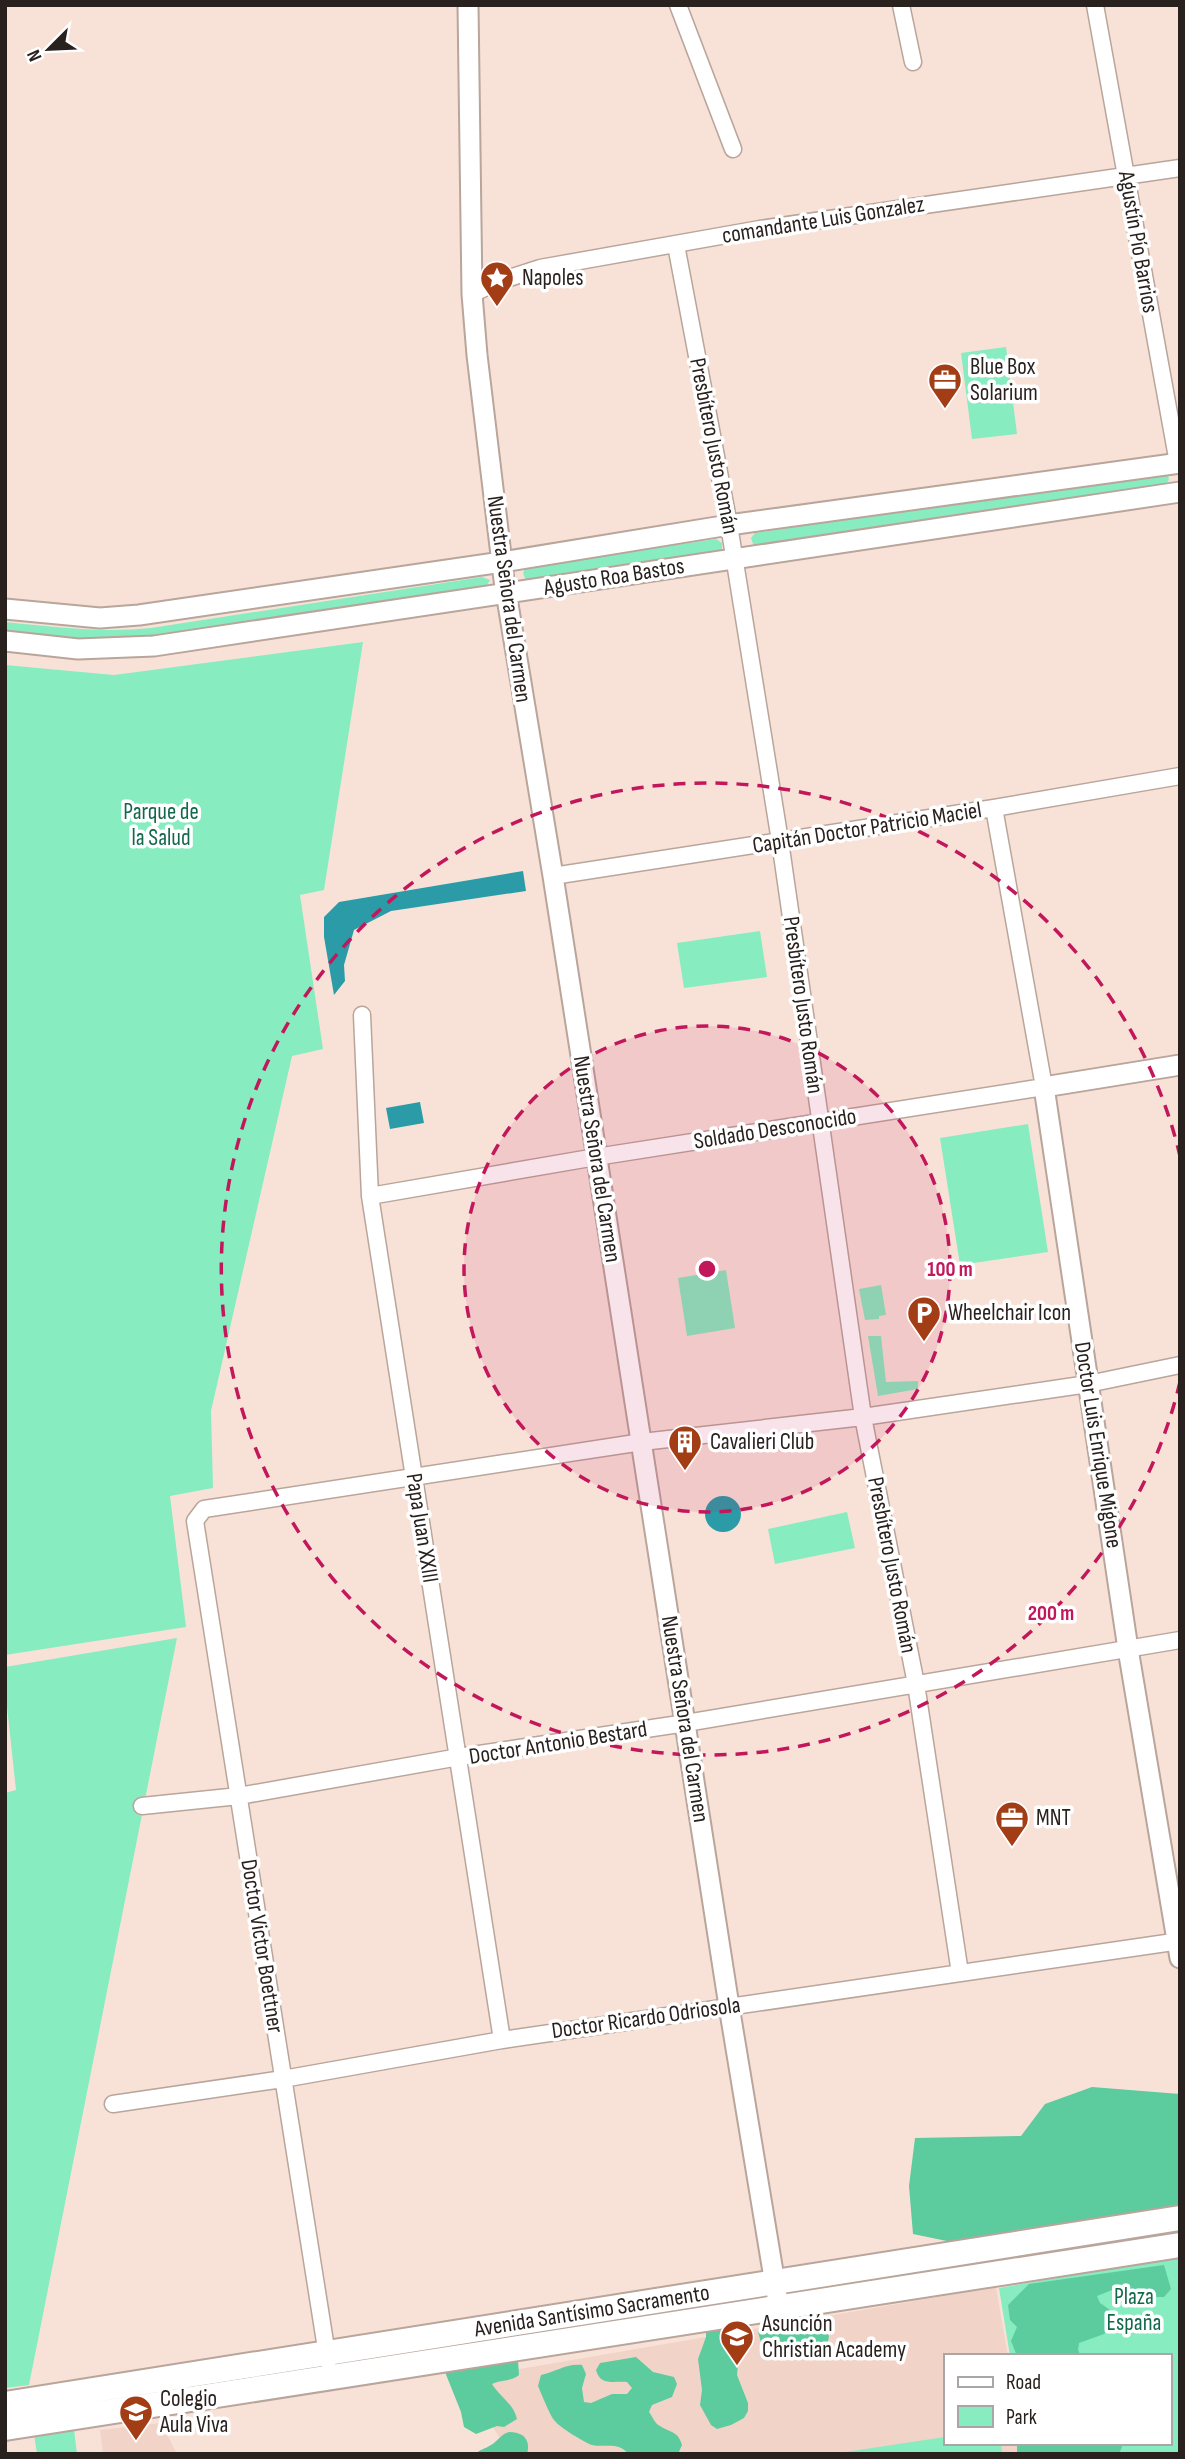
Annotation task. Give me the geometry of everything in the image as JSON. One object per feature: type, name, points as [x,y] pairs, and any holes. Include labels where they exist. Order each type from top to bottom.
[{"type":"main road","name":"Avenida Santísimo Sacramento","points":[[5,2428],[226,2382],[328,2365],[466,2331],[775,2282],[1178,2224]]},
{"type":"main road","name":"Avenida Santísimo Sacramento","points":[[328,2365],[469,2356],[1180,2245]]},
{"type":"main road","points":[[466,2331],[469,2356]]},
{"type":"main road","name":"Avenida Santísimo Sacramento","points":[[5,2404],[226,2382]]},
{"type":"street","name":"Nuestra Señora del Carmen","points":[[468,5],[472,294],[506,595],[553,876],[729,2006],[779,2307]]},
{"type":"street","points":[[678,5],[733,149]]},
{"type":"street","points":[[901,5],[913,62]]},
{"type":"street","name":"Agustín Pío Barrios","points":[[1096,5],[1179,468]]},
{"type":"street","name":"comandante Luis Gonzalez","points":[[472,294],[497,282],[540,268],[760,229],[1180,168]]},
{"type":"street","name":"Presbítero Justo Román","points":[[676,245],[729,525],[780,841],[863,1417],[916,1684],[960,1973]]},
{"type":"street","name":"Agusto Roa Bastos","points":[[5,609],[100,618],[139,615],[502,562],[729,525],[1179,468]]},
{"type":"street","name":"Agusto Roa Bastos","points":[[5,641],[78,649],[155,646],[1180,492]]},
{"type":"street","name":"Capitán Doctor Patricio Maciel","points":[[553,876],[994,808],[1180,776]]},
{"type":"street","name":"Doctor Luis Enrique Migone","points":[[994,808],[1044,1087],[1128,1649],[1179,1947]]},
{"type":"street","name":"Papa Juan XXIII","points":[[362,1015],[370,1196],[502,2040]]},
{"type":"street","name":"Soldado Desconocido","points":[[370,1196],[596,1157],[1180,1066]]},
{"type":"street","points":[[415,1478],[642,1442],[863,1417],[1088,1384],[1180,1365]]},
{"type":"street","name":"Doctor Victor Boettner","points":[[328,2365],[195,1521],[204,1509],[415,1478]]},
{"type":"street","name":"Doctor Antonio Bestard","points":[[142,1806],[239,1796],[1180,1640]]},
{"type":"street","name":"Doctor Ricardo Odriosola","points":[[113,2104],[729,2006],[960,1973],[1179,1947]]},
{"type":"shaded area","name":"Asunción Christian Academy","points":[[996,2287],[1008,2354],[944,2354],[944,2445],[1023,2445],[1025,2454],[510,2454],[462,2379]]},
{"type":"shaded area","name":"Colegio Aula Viva","points":[[161,2423],[177,2454],[103,2454],[100,2430]]},
{"type":"green space","points":[[1006,347],[1017,434],[972,439],[961,353]]},
{"type":"green space","points":[[1162,470],[1168,474],[1169,480],[1165,485],[754,547],[751,538],[755,533]]},
{"type":"green space","points":[[716,539],[722,543],[722,552],[526,581],[523,573],[526,567]]},
{"type":"green space","points":[[482,577],[490,580],[486,587],[152,638],[75,640],[5,632],[5,622],[96,630],[151,628]]},
{"type":"green space","name":"Parque de la Salud","points":[[363,642],[324,890],[300,895],[323,1049],[292,1056],[211,1411],[213,1488],[170,1496],[186,1627],[5,1655],[5,665],[114,675]]},
{"type":"green space","points":[[760,931],[767,977],[684,988],[677,943]]},
{"type":"green space","points":[[1028,1124],[1048,1252],[960,1265],[940,1138]]},
{"type":"green space","points":[[726,1270],[735,1328],[687,1336],[678,1278]]},
{"type":"green space","points":[[881,1285],[886,1315],[879,1316],[879,1319],[865,1320],[859,1289]]},
{"type":"green space","points":[[868,1336],[881,1336],[886,1382],[918,1381],[918,1389],[878,1396]]},
{"type":"green space","points":[[847,1512],[855,1548],[775,1564],[768,1529]]},
{"type":"green space","points":[[177,1638],[29,2385],[5,2388],[5,1793],[16,1790],[5,1667]]},
{"type":"green space","points":[[1092,2087],[1180,2094],[1180,2211],[966,2245],[913,2234],[909,2186],[915,2138],[1021,2136],[1045,2104]]},
{"type":"green space","points":[[1158,2233],[1157,2236],[793,2294],[791,2291]]},
{"type":"green space","name":"Plaza España","points":[[1178,2257],[1180,2454],[1026,2454],[1024,2445],[1171,2445],[1171,2354],[1010,2354],[999,2288]]},
{"type":"green space","points":[[1164,2265],[1171,2289],[1164,2297],[1148,2297],[1123,2303],[1112,2290],[1097,2296],[1100,2303],[1110,2310],[1112,2325],[1104,2334],[1079,2343],[1080,2354],[1016,2354],[1011,2341],[1017,2327],[1010,2320],[1008,2305],[1029,2284]]},
{"type":"green space","points":[[752,2297],[751,2300],[493,2340],[492,2338]]},
{"type":"green space","points":[[775,2321],[798,2326],[821,2326],[829,2336],[827,2344],[819,2352],[789,2345],[776,2351],[762,2346],[758,2332]]},
{"type":"green space","points":[[729,2327],[728,2334],[739,2353],[737,2375],[748,2403],[748,2411],[744,2418],[717,2429],[711,2425],[700,2405],[702,2390],[698,2359],[706,2330]]},
{"type":"green space","points":[[453,2355],[518,2360],[519,2375],[492,2384],[513,2409],[517,2419],[504,2427],[497,2426],[476,2434],[464,2427],[445,2372]]},
{"type":"green space","points":[[636,2357],[653,2372],[674,2377],[677,2384],[672,2397],[652,2405],[649,2412],[658,2425],[678,2437],[682,2445],[678,2454],[628,2454],[616,2446],[589,2444],[555,2421],[538,2386],[541,2375],[566,2366],[582,2365],[586,2374],[582,2388],[584,2402],[591,2403],[612,2394],[627,2394],[632,2388],[627,2382],[604,2381],[596,2370],[600,2363]]},
{"type":"green space","points":[[74,2429],[77,2454],[37,2454],[34,2434]]},
{"type":"green space","points":[[519,2433],[525,2438],[528,2445],[527,2454],[476,2454],[504,2434]]},
{"type":"green space","points":[[944,2437],[944,2445],[1001,2445],[1002,2454],[832,2454]]},
{"type":"green space","points":[[1017,2445],[1123,2445],[1119,2454],[1017,2454]]},
{"type":"water","points":[[523,871],[526,891],[391,911],[354,930],[344,965],[345,981],[334,995],[324,937],[324,917],[339,902]]},
{"type":"water","points":[[420,1102],[424,1123],[390,1129],[386,1108]]},
{"type":"water","points":[[723,1496],[735,1502],[741,1514],[735,1526],[723,1532],[711,1526],[705,1514],[711,1502]]},
{"type":"place","name":"Napoles","points":[[497,308]]},
{"type":"place","name":"Blue Box Solarium","points":[[945,410]]},
{"type":"place","name":"Wheelchair Icon","points":[[924,1343]]},
{"type":"place","name":"Cavalieri Club","points":[[685,1472]]},
{"type":"place","name":"MNT","points":[[1012,1848]]},
{"type":"place","name":"Asunción Christian Academy","points":[[737,2367]]},
{"type":"place","name":"Colegio Aula Viva","points":[[136,2442]]}]
